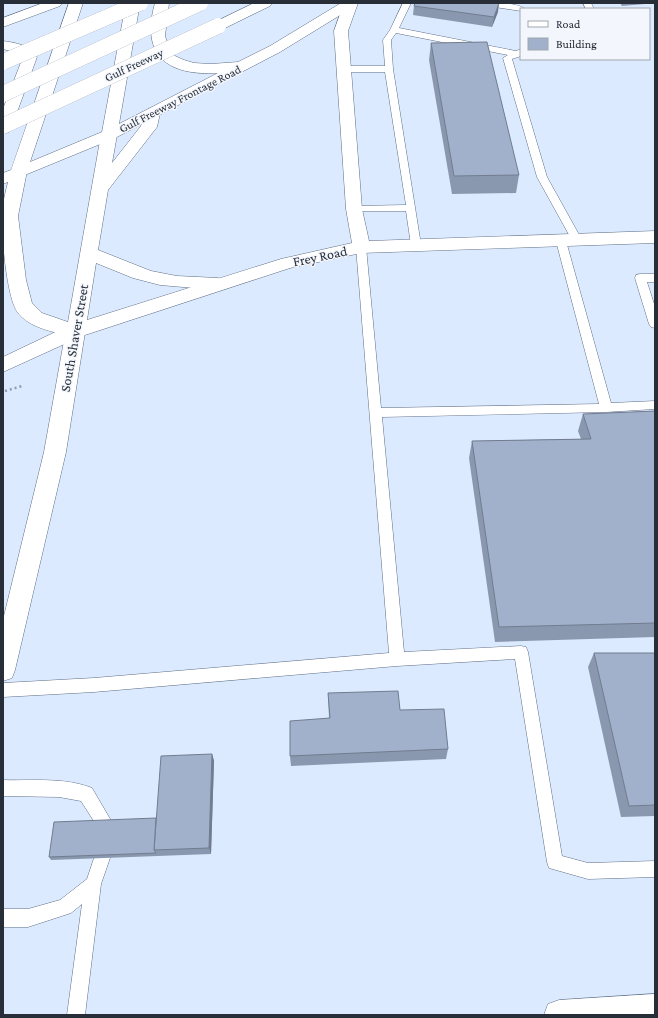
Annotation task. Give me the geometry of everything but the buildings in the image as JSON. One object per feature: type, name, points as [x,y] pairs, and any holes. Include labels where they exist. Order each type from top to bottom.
[{"type":"main road","points":[[3,12],[20,3]]},
{"type":"main road","points":[[3,23],[54,3]]},
{"type":"main road","points":[[3,247],[19,171],[76,3]]},
{"type":"main road","name":"South Shaver Street","points":[[3,670],[55,452],[88,253],[133,3]]},
{"type":"main road","points":[[3,62],[140,3]]},
{"type":"main road","points":[[162,3],[158,40],[170,60],[186,66],[221,69],[247,64]]},
{"type":"main road","points":[[3,94],[200,3]]},
{"type":"main road","name":"Gulf Freeway","points":[[3,127],[265,3]]},
{"type":"main road","points":[[350,3],[341,31],[354,209],[361,247]]},
{"type":"main road","name":"Gulf Freeway Frontage Road","points":[[3,179],[19,171],[109,135],[276,49],[350,3]]},
{"type":"main road","points":[[3,45],[24,50],[30,57],[3,127]]},
{"type":"main road","points":[[99,190],[149,127],[152,113]]},
{"type":"main road","points":[[10,215],[17,276],[24,308],[44,323],[75,331]]},
{"type":"main road","name":"Frey Road","points":[[3,365],[75,331],[287,263],[361,247],[655,237]]},
{"type":"main road","points":[[88,253],[143,276],[170,281],[218,284]]},
{"type":"main road","points":[[559,1015],[655,1009]]},
{"type":"lane","points":[[407,3],[388,40],[389,69],[416,245]]},
{"type":"lane","points":[[480,3],[520,9]]},
{"type":"lane","points":[[394,30],[520,53]]},
{"type":"lane","points":[[520,53],[507,58],[542,177],[569,240],[606,408]]},
{"type":"lane","points":[[343,70],[389,69]]},
{"type":"lane","points":[[354,209],[411,208]]},
{"type":"lane","points":[[361,247],[397,659]]},
{"type":"lane","points":[[655,278],[640,278],[655,324]]},
{"type":"lane","points":[[376,413],[606,408],[655,405]]},
{"type":"lane","points":[[3,690],[102,684],[397,659],[521,652],[555,862],[588,871],[655,869]]},
{"type":"lane","points":[[3,788],[59,789],[86,794],[105,824],[102,858],[93,884],[76,1015]]},
{"type":"lane","points":[[3,918],[28,918],[65,907],[93,884]]},
{"type":"path","points":[[5,391],[22,386]]}]
